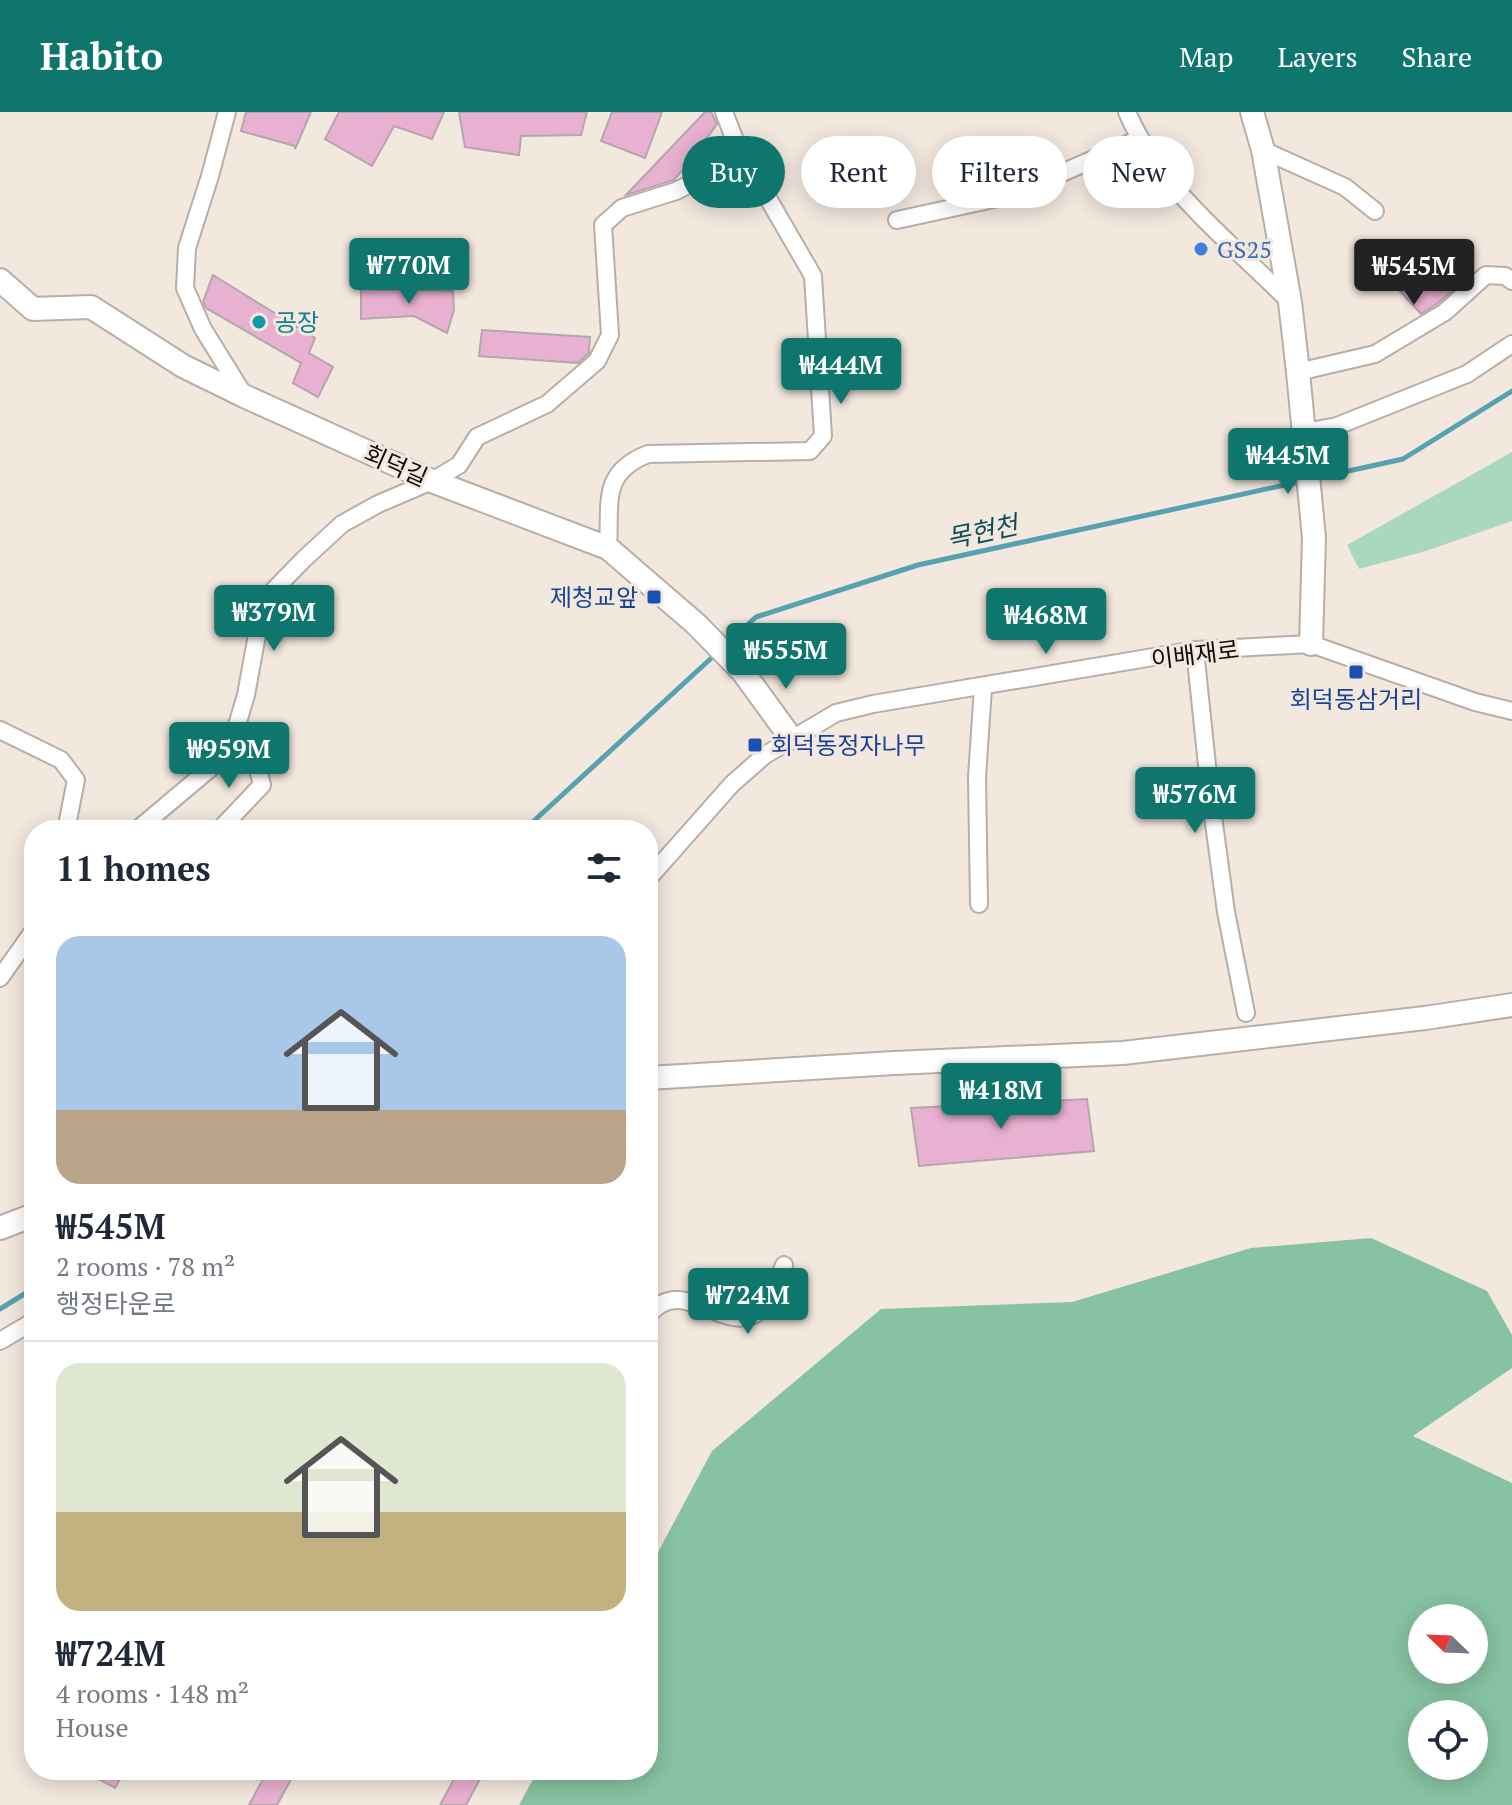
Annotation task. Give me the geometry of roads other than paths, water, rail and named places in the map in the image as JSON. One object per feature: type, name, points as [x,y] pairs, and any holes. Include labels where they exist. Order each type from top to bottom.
[{"type":"street","points":[[227,112],[187,248],[185,288],[203,329],[244,396]]},
{"type":"street","points":[[724,112],[733,136]]},
{"type":"street","points":[[1127,112],[1138,136]]},
{"type":"street","points":[[1252,112],[1263,150],[1290,302],[1306,441],[1314,538],[1311,644]]},
{"type":"street","points":[[1263,150],[1345,187],[1375,211]]},
{"type":"street","points":[[897,220],[1012,195],[1083,164]]},
{"type":"street","points":[[149,820],[213,766],[232,742],[246,695],[267,597],[342,524],[459,465],[477,437],[547,404],[597,361],[610,335],[603,225],[622,208],[682,188]]},
{"type":"street","points":[[608,548],[612,483],[627,462],[648,454],[810,451],[823,436],[813,276],[774,208]]},
{"type":"street","points":[[1191,208],[1290,302]]},
{"type":"street","points":[[1298,372],[1375,354],[1445,312],[1486,275],[1505,276],[1512,281]]},
{"type":"street","name":"회덕길","points":[[0,280],[33,309],[91,307],[183,366],[244,396],[432,481],[608,548],[696,624],[743,672],[791,738]]},
{"type":"street","points":[[1306,441],[1467,374],[1512,344]]},
{"type":"street","name":"이배재로","points":[[658,868],[732,784],[765,755],[836,713],[873,704],[983,688],[1195,650],[1311,644],[1475,702],[1512,711]]},
{"type":"street","points":[[1195,650],[1226,912],[1246,1013]]},
{"type":"street","points":[[979,904],[977,777],[983,688]]},
{"type":"street","points":[[0,730],[61,760],[76,780],[68,820]]},
{"type":"street","points":[[229,820],[262,785],[257,765],[232,742]]},
{"type":"street","points":[[0,978],[24,944]]},
{"type":"street","points":[[658,1077],[1123,1053],[1512,1005]]},
{"type":"street","points":[[0,1228],[24,1219]]},
{"type":"street","points":[[658,1306],[679,1298],[733,1317],[755,1315],[769,1301],[784,1265]]},
{"type":"street","points":[[0,1341],[24,1327]]},
{"type":"waterway","name":"목현천","points":[[1312,479],[1403,459],[1512,391]]},
{"type":"waterway","name":"목현천","points":[[725,645],[756,617],[918,565],[1303,481]]},
{"type":"waterway","name":"목현천","points":[[535,820],[718,652]]},
{"type":"waterway","name":"목현천","points":[[0,1309],[24,1294]]},
{"type":"place","name":"GS25","points":[[1201,249]]},
{"type":"place","name":"공장","points":[[259,322]]},
{"type":"place","name":"제청교앞","points":[[654,597]]},
{"type":"place","name":"회덕동삼거리","points":[[1356,672]]},
{"type":"place","name":"회덕동정자나무","points":[[755,745]]}]
